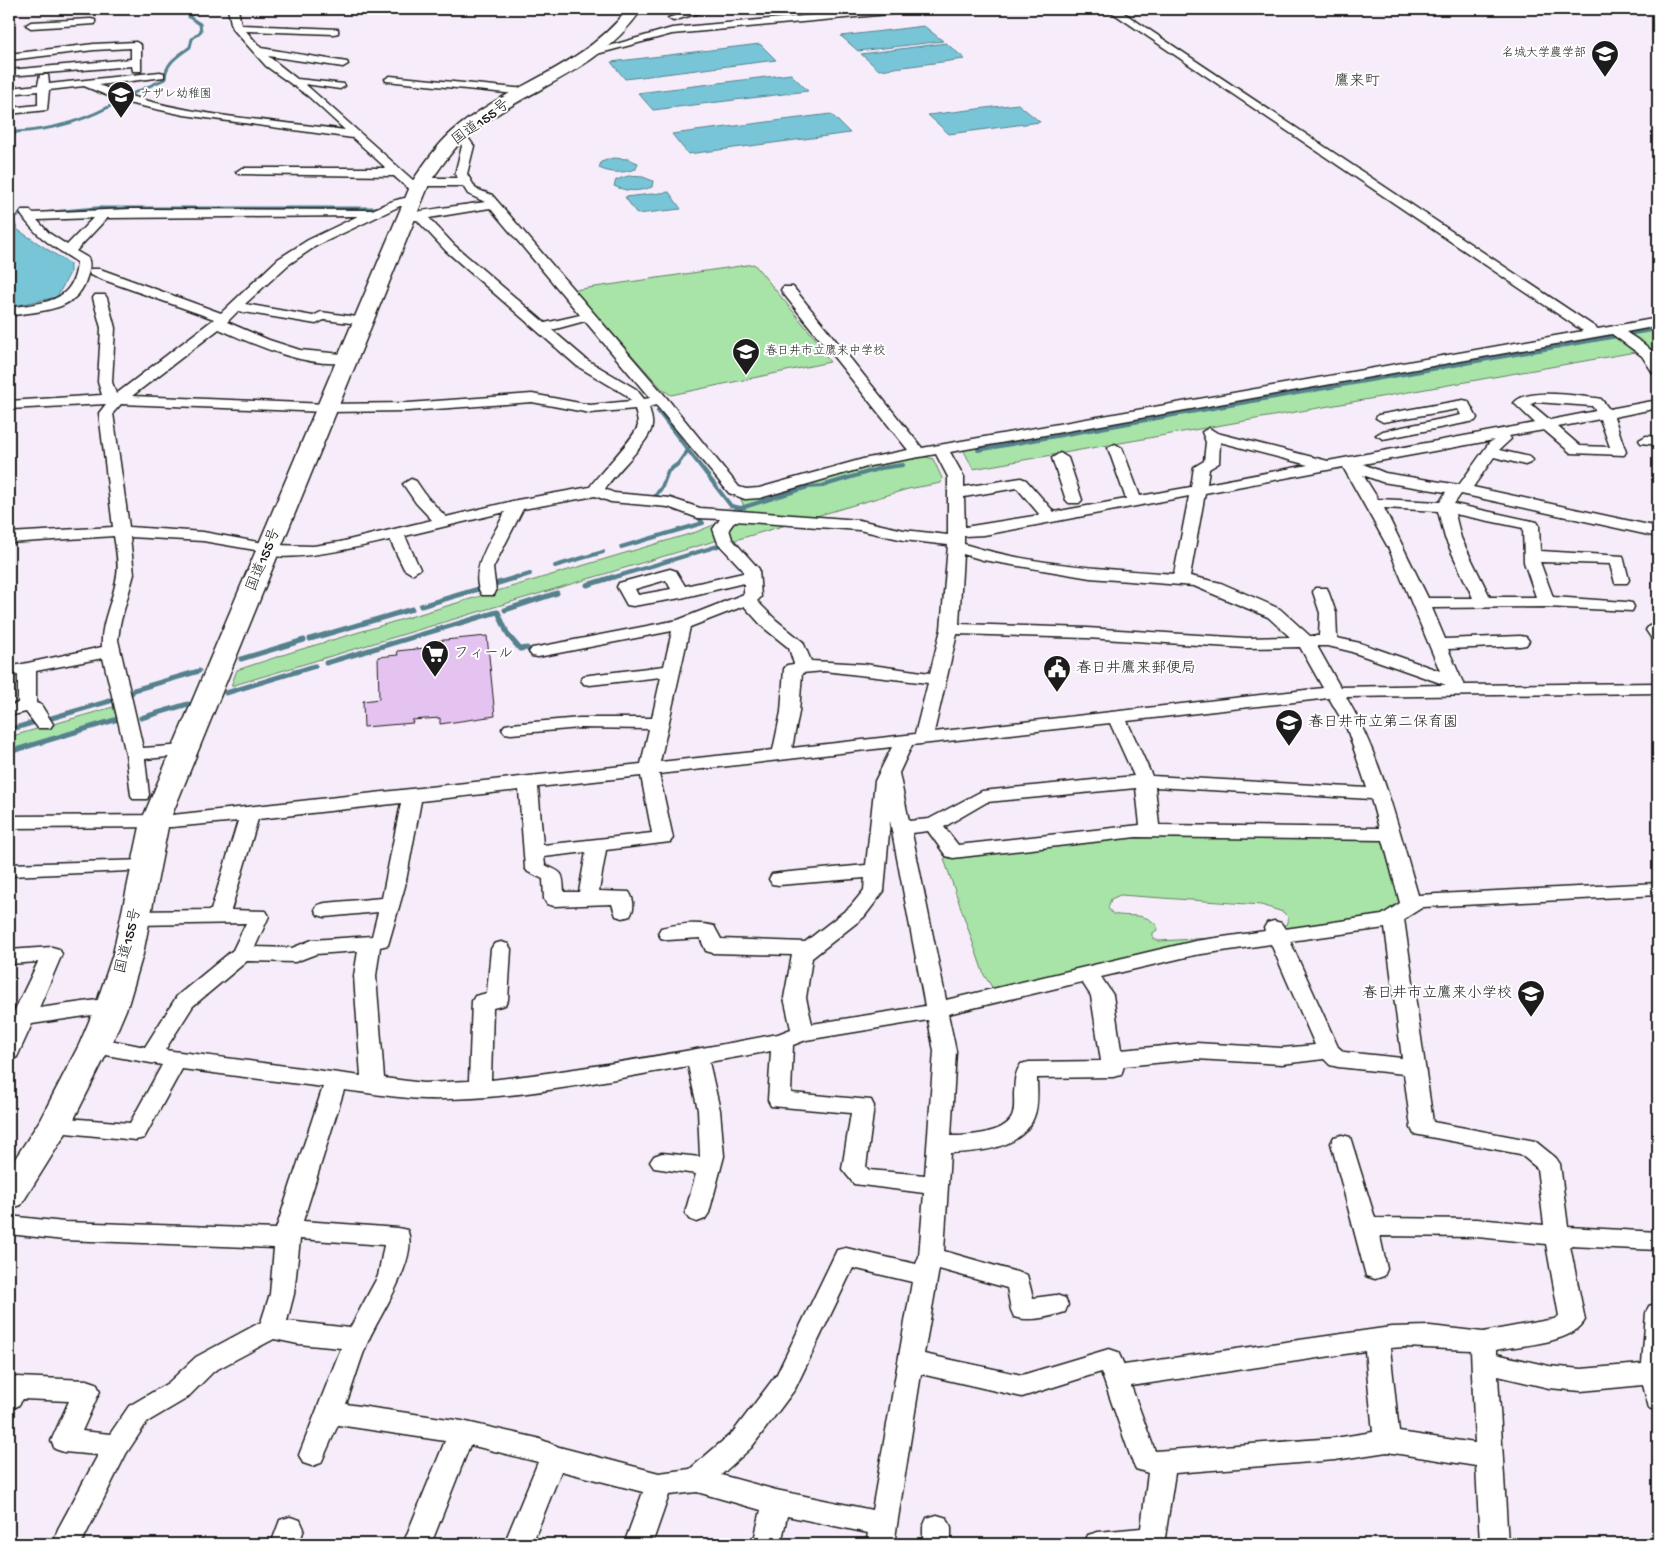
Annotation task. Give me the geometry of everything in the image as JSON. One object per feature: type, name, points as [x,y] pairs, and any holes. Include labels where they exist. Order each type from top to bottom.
[{"type":"highway","name":"国道155号","points":[[9,1196],[54,1125],[95,1045],[112,1005],[136,918],[146,866],[148,808],[184,751],[347,358],[415,203],[441,154],[460,134],[492,112],[597,51],[616,35],[635,9]]},
{"type":"street","points":[[233,9],[236,28],[270,64],[312,94],[410,184],[415,203],[450,248],[582,363],[631,392],[641,404],[645,425],[642,436],[605,476],[596,491]]},
{"type":"street","points":[[673,18],[706,9]]},
{"type":"street","points":[[823,9],[843,15]]},
{"type":"street","points":[[597,51],[672,31],[910,9]]},
{"type":"street","points":[[1112,9],[1595,333]]},
{"type":"street","points":[[31,24],[136,45],[137,65],[72,67],[14,73],[14,90],[88,84],[100,80],[160,75]]},
{"type":"street","points":[[236,28],[330,30],[308,36]]},
{"type":"street","points":[[9,57],[44,53],[83,35]]},
{"type":"street","points":[[72,85],[72,67],[83,35]]},
{"type":"street","points":[[258,52],[343,64]]},
{"type":"street","points":[[9,111],[43,108],[44,53]]},
{"type":"street","points":[[390,79],[414,76],[526,92]]},
{"type":"street","points":[[295,82],[306,81],[340,86]]},
{"type":"street","points":[[88,84],[126,100],[184,112],[356,135]]},
{"type":"street","points":[[460,134],[468,146],[462,174],[472,191],[488,198],[587,317],[661,400],[734,490],[746,494],[760,493],[868,462],[1658,322]]},
{"type":"street","points":[[242,172],[396,172]]},
{"type":"street","points":[[415,203],[466,182]]},
{"type":"street","points":[[148,808],[111,652],[110,634],[116,607],[126,582],[126,566],[106,413],[113,400],[221,321],[283,262],[312,243],[398,203],[492,204]]},
{"type":"street","points":[[9,312],[63,302],[71,297],[83,274],[83,261],[43,237],[31,225],[27,215],[376,212]]},
{"type":"street","points":[[69,251],[104,214]]},
{"type":"street","points":[[95,272],[221,321],[259,341],[328,360],[347,358]]},
{"type":"street","points":[[788,290],[918,453]]},
{"type":"street","points":[[100,298],[108,328],[105,352],[105,382],[113,400]]},
{"type":"street","points":[[237,307],[316,320],[321,316],[364,322]]},
{"type":"street","points":[[542,328],[587,317]]},
{"type":"street","points":[[1615,330],[1647,353],[1658,370]]},
{"type":"street","points":[[9,405],[113,400],[327,408],[408,407],[532,398],[590,410],[661,400]]},
{"type":"street","points":[[1535,398],[1596,402],[1606,414],[1619,452],[1576,450],[1521,403],[1535,398]]},
{"type":"street","points":[[1378,401],[1383,418],[1383,435],[1379,457]]},
{"type":"street","points":[[1383,418],[1463,404],[1470,418],[1383,435]]},
{"type":"street","points":[[956,540],[984,530],[1199,492],[1658,404]]},
{"type":"street","points":[[1181,580],[1202,468],[1211,463],[1211,434],[1382,477],[1459,490],[1658,532]]},
{"type":"street","points":[[1445,507],[1490,452],[1504,439],[1496,435]]},
{"type":"street","points":[[1115,448],[1134,500]]},
{"type":"street","points":[[936,1185],[862,1178],[854,1169],[863,1106],[779,1100],[793,1037],[795,998],[802,955],[857,912],[874,891],[884,780],[914,739],[938,679],[950,628],[957,493],[956,477],[941,449]]},
{"type":"street","points":[[1490,452],[1525,460]]},
{"type":"street","points":[[1060,458],[1074,500]]},
{"type":"street","points":[[1340,465],[1375,503],[1422,603],[1455,685]]},
{"type":"street","points":[[411,484],[421,500],[442,523]]},
{"type":"street","points":[[957,493],[1021,484],[1051,518]]},
{"type":"street","points":[[9,538],[150,530],[209,536],[269,549],[313,551],[396,535],[518,505],[596,491],[611,497],[670,503],[698,513],[730,517],[859,525],[904,535],[956,540],[983,555],[1090,574],[1195,581],[1215,587],[1274,613],[1305,641],[1356,729],[1391,834],[1402,912],[1414,1069],[1422,1128],[1527,1147],[1548,1164],[1563,1280],[1572,1320],[1560,1328],[1483,1352]]},
{"type":"street","points":[[1375,503],[1445,507],[1532,525],[1531,555],[1546,602]]},
{"type":"street","points":[[488,591],[485,568],[518,505]]},
{"type":"street","points":[[1445,507],[1453,538],[1483,601]]},
{"type":"street","points":[[538,652],[682,624],[753,597],[751,569],[724,540],[721,529],[730,517]]},
{"type":"street","points":[[396,535],[412,569]]},
{"type":"street","points":[[1531,555],[1617,559],[1621,580]]},
{"type":"street","points":[[682,593],[752,576]]},
{"type":"street","points":[[1321,592],[1328,613],[1328,641]]},
{"type":"street","points":[[747,600],[770,624],[797,646],[804,666]]},
{"type":"street","points":[[1422,603],[1483,601],[1546,602],[1626,608]]},
{"type":"street","points":[[534,852],[663,838],[649,770],[682,624]]},
{"type":"street","points":[[950,628],[1246,643],[1328,641],[1354,647],[1455,685]]},
{"type":"street","points":[[1658,630],[1655,630],[1658,635]]},
{"type":"street","points":[[1438,644],[1520,641]]},
{"type":"street","points":[[9,672],[93,653],[111,652]]},
{"type":"street","points":[[781,755],[790,712],[793,669],[804,666],[938,679]]},
{"type":"street","points":[[27,667],[26,699],[28,706]]},
{"type":"street","points":[[590,680],[672,670]]},
{"type":"street","points":[[9,822],[148,808],[250,814],[1336,692],[1455,685],[1658,688]]},
{"type":"street","points":[[9,711],[28,706],[35,708],[44,724]]},
{"type":"street","points":[[1116,716],[1145,782],[1150,830]]},
{"type":"street","points":[[511,730],[580,723],[660,724]]},
{"type":"street","points":[[135,754],[184,751]]},
{"type":"street","points":[[330,1414],[462,1432],[537,1449],[553,1456],[659,1485],[697,1480],[882,1534],[910,1361],[928,1266],[936,1185],[945,1051],[890,773]]},
{"type":"street","points":[[902,828],[933,825],[982,797],[1145,782],[1379,794]]},
{"type":"street","points":[[528,784],[535,868],[553,876],[554,899],[622,897],[623,911]]},
{"type":"street","points":[[242,954],[295,955],[312,947],[370,943],[381,940],[404,850],[412,796]]},
{"type":"street","points":[[219,916],[250,814]]},
{"type":"street","points":[[933,825],[952,852],[1150,830],[1391,834]]},
{"type":"street","points":[[588,898],[597,845]]},
{"type":"street","points":[[9,870],[146,866]]},
{"type":"street","points":[[779,879],[876,871]]},
{"type":"street","points":[[95,1045],[152,1054],[176,1060],[336,1082],[423,1091],[480,1089],[561,1080],[697,1057],[793,1037],[924,1014],[938,1009],[1195,948],[1276,932],[1363,926],[1402,912],[1419,901],[1658,889]]},
{"type":"street","points":[[325,910],[390,904]]},
{"type":"street","points":[[136,918],[260,916],[242,954],[185,1001],[152,1054]]},
{"type":"street","points":[[668,932],[707,932],[713,946],[810,949]]},
{"type":"street","points":[[1276,932],[1330,1051],[1338,1060],[1406,1066],[1414,1069]]},
{"type":"street","points":[[370,943],[365,976],[373,1086]]},
{"type":"street","points":[[480,1089],[483,1001],[497,1000],[502,949]]},
{"type":"street","points":[[9,957],[52,954],[22,1018],[9,1052]]},
{"type":"street","points":[[938,1144],[949,1145],[992,1140],[1010,1134],[1018,1128],[1023,1116],[1026,1074],[1029,1070],[1113,1070],[1102,995],[1087,974]]},
{"type":"street","points":[[22,1018],[112,1005]]},
{"type":"street","points":[[1112,1059],[1196,1051],[1282,1056],[1330,1051]]},
{"type":"street","points":[[697,1057],[709,1110],[712,1156],[697,1213]]},
{"type":"street","points":[[54,1125],[136,1132],[176,1060]]},
{"type":"street","points":[[272,1328],[282,1294],[288,1234],[314,1144],[336,1082]]},
{"type":"street","points":[[1342,1143],[1366,1227],[1375,1270]]},
{"type":"street","points":[[662,1162],[709,1167]]},
{"type":"street","points":[[9,1225],[64,1231],[398,1237],[390,1276],[357,1339],[330,1414],[312,1455]]},
{"type":"street","points":[[1366,1227],[1477,1228],[1558,1236],[1615,1237],[1658,1241]]},
{"type":"street","points":[[697,1480],[742,1440],[786,1381],[846,1257],[928,1266],[1018,1282],[1023,1310],[1056,1305]]},
{"type":"street","points":[[1658,1313],[1656,1372],[1658,1400]]},
{"type":"street","points":[[68,1544],[68,1538],[117,1446],[138,1414],[177,1391],[205,1364],[272,1328],[298,1334],[357,1339]]},
{"type":"street","points":[[1116,1376],[1411,1335],[1447,1336],[1549,1377],[1581,1380],[1656,1372]]},
{"type":"street","points":[[1377,1339],[1378,1372],[1387,1440]]},
{"type":"street","points":[[1483,1352],[1494,1544]]},
{"type":"street","points":[[910,1361],[1022,1386],[1109,1359],[1145,1461],[1163,1463],[1335,1449],[1387,1440],[1489,1458]]},
{"type":"street","points":[[9,1398],[17,1388],[87,1391],[64,1441],[117,1446]]},
{"type":"street","points":[[417,1544],[462,1432]]},
{"type":"street","points":[[518,1544],[553,1456]]},
{"type":"street","points":[[1098,1544],[1153,1539],[1163,1463]]},
{"type":"street","points":[[638,1544],[659,1485]]},
{"type":"street","points":[[767,1544],[776,1502]]},
{"type":"green space","points":[[754,264],[819,343],[816,344],[830,362],[671,395],[663,390],[574,290]]},
{"type":"green space","points":[[1658,326],[1658,348],[973,469],[963,449]]},
{"type":"green space","points":[[926,457],[933,459],[942,478],[941,483],[908,489],[732,541],[718,540],[231,686],[237,670],[696,532],[746,512],[741,499],[761,497],[903,458],[905,460]]},
{"type":"green space","points":[[113,707],[117,719],[9,752],[9,737]]},
{"type":"green space","points":[[1137,834],[1385,839],[1403,901],[1389,917],[1282,932],[1281,927],[1288,923],[1288,917],[1283,912],[1261,905],[1120,895],[1111,899],[1108,908],[1113,914],[1147,918],[1157,926],[1157,930],[1153,933],[1153,938],[1159,941],[1229,937],[994,990],[984,975],[944,859],[949,855]]},
{"type":"water","points":[[924,26],[943,41],[858,51],[841,36]]},
{"type":"water","points":[[946,43],[965,59],[879,70],[861,54]]},
{"type":"water","points":[[760,44],[776,60],[625,79],[611,62]]},
{"type":"water","points":[[791,74],[808,91],[653,110],[638,93]]},
{"type":"water","points":[[1018,104],[1040,122],[949,134],[928,115]]},
{"type":"water","points":[[831,114],[850,133],[688,154],[672,134]]},
{"type":"water","points":[[613,158],[628,159],[638,163],[636,169],[618,172],[599,168],[601,162]]},
{"type":"water","points":[[628,176],[643,177],[653,181],[652,187],[633,191],[614,186],[616,180]]},
{"type":"water","points":[[669,192],[681,209],[637,214],[625,197]]},
{"type":"water","points":[[9,212],[18,230],[70,264],[70,273],[57,297],[9,307]]},
{"type":"building","name":"フィール","points":[[487,636],[495,716],[440,724],[440,718],[412,720],[413,723],[364,727],[363,701],[379,699],[378,657],[398,655],[397,651],[435,647],[434,641]]},
{"type":"waterway","points":[[125,97],[165,79],[170,64],[190,47],[192,39],[201,31],[200,24],[189,17],[198,9]]},
{"type":"waterway","points":[[9,142],[16,132],[44,129],[70,123],[96,113],[121,100]]},
{"type":"waterway","points":[[9,216],[95,208],[377,208]]},
{"type":"waterway","points":[[1627,334],[1658,329]]},
{"type":"waterway","points":[[978,450],[1617,336]]},
{"type":"waterway","points":[[658,411],[688,450]]},
{"type":"waterway","points":[[653,499],[662,487],[668,471],[678,464],[688,450]]},
{"type":"waterway","points":[[688,450],[731,506],[741,508],[808,487],[822,486],[881,468],[903,465]]},
{"type":"waterway","points":[[621,547],[703,523],[697,516]]},
{"type":"waterway","points":[[608,579],[718,546]]},
{"type":"waterway","points":[[555,566],[603,552]]},
{"type":"waterway","points":[[514,579],[530,574]]},
{"type":"waterway","points":[[495,584],[518,577]]},
{"type":"waterway","points":[[587,585],[613,577]]},
{"type":"waterway","points":[[421,606],[482,588]]},
{"type":"waterway","points":[[505,610],[557,593]]},
{"type":"waterway","points":[[310,639],[412,609]]},
{"type":"waterway","points":[[326,663],[497,612]]},
{"type":"waterway","points":[[498,612],[508,635],[520,649],[527,648],[531,652]]},
{"type":"waterway","points":[[241,659],[304,640]]},
{"type":"waterway","points":[[226,693],[315,666]]},
{"type":"waterway","points":[[130,695],[134,690],[199,671]]},
{"type":"waterway","points":[[48,719],[110,701]]},
{"type":"waterway","points":[[141,718],[188,704]]},
{"type":"waterway","points":[[9,752],[118,719]]},
{"type":"waterway","points":[[9,730],[35,722]]},
{"type":"place","name":"名城大学農学部","points":[[1605,78]]},
{"type":"place","name":"ナザレ幼稚園","points":[[121,119]]},
{"type":"place","name":"春日井市立鷹来中学校","points":[[746,376]]},
{"type":"place","name":"フィール","points":[[435,678]]},
{"type":"place","name":"春日井鷹来郵便局","points":[[1057,693]]},
{"type":"place","name":"春日井市立第二保育園","points":[[1289,747]]},
{"type":"place","name":"春日井市立鷹来小学校","points":[[1531,1018]]},
{"type":"district","name":"鷹来町","points":[[1357,82]]}]
